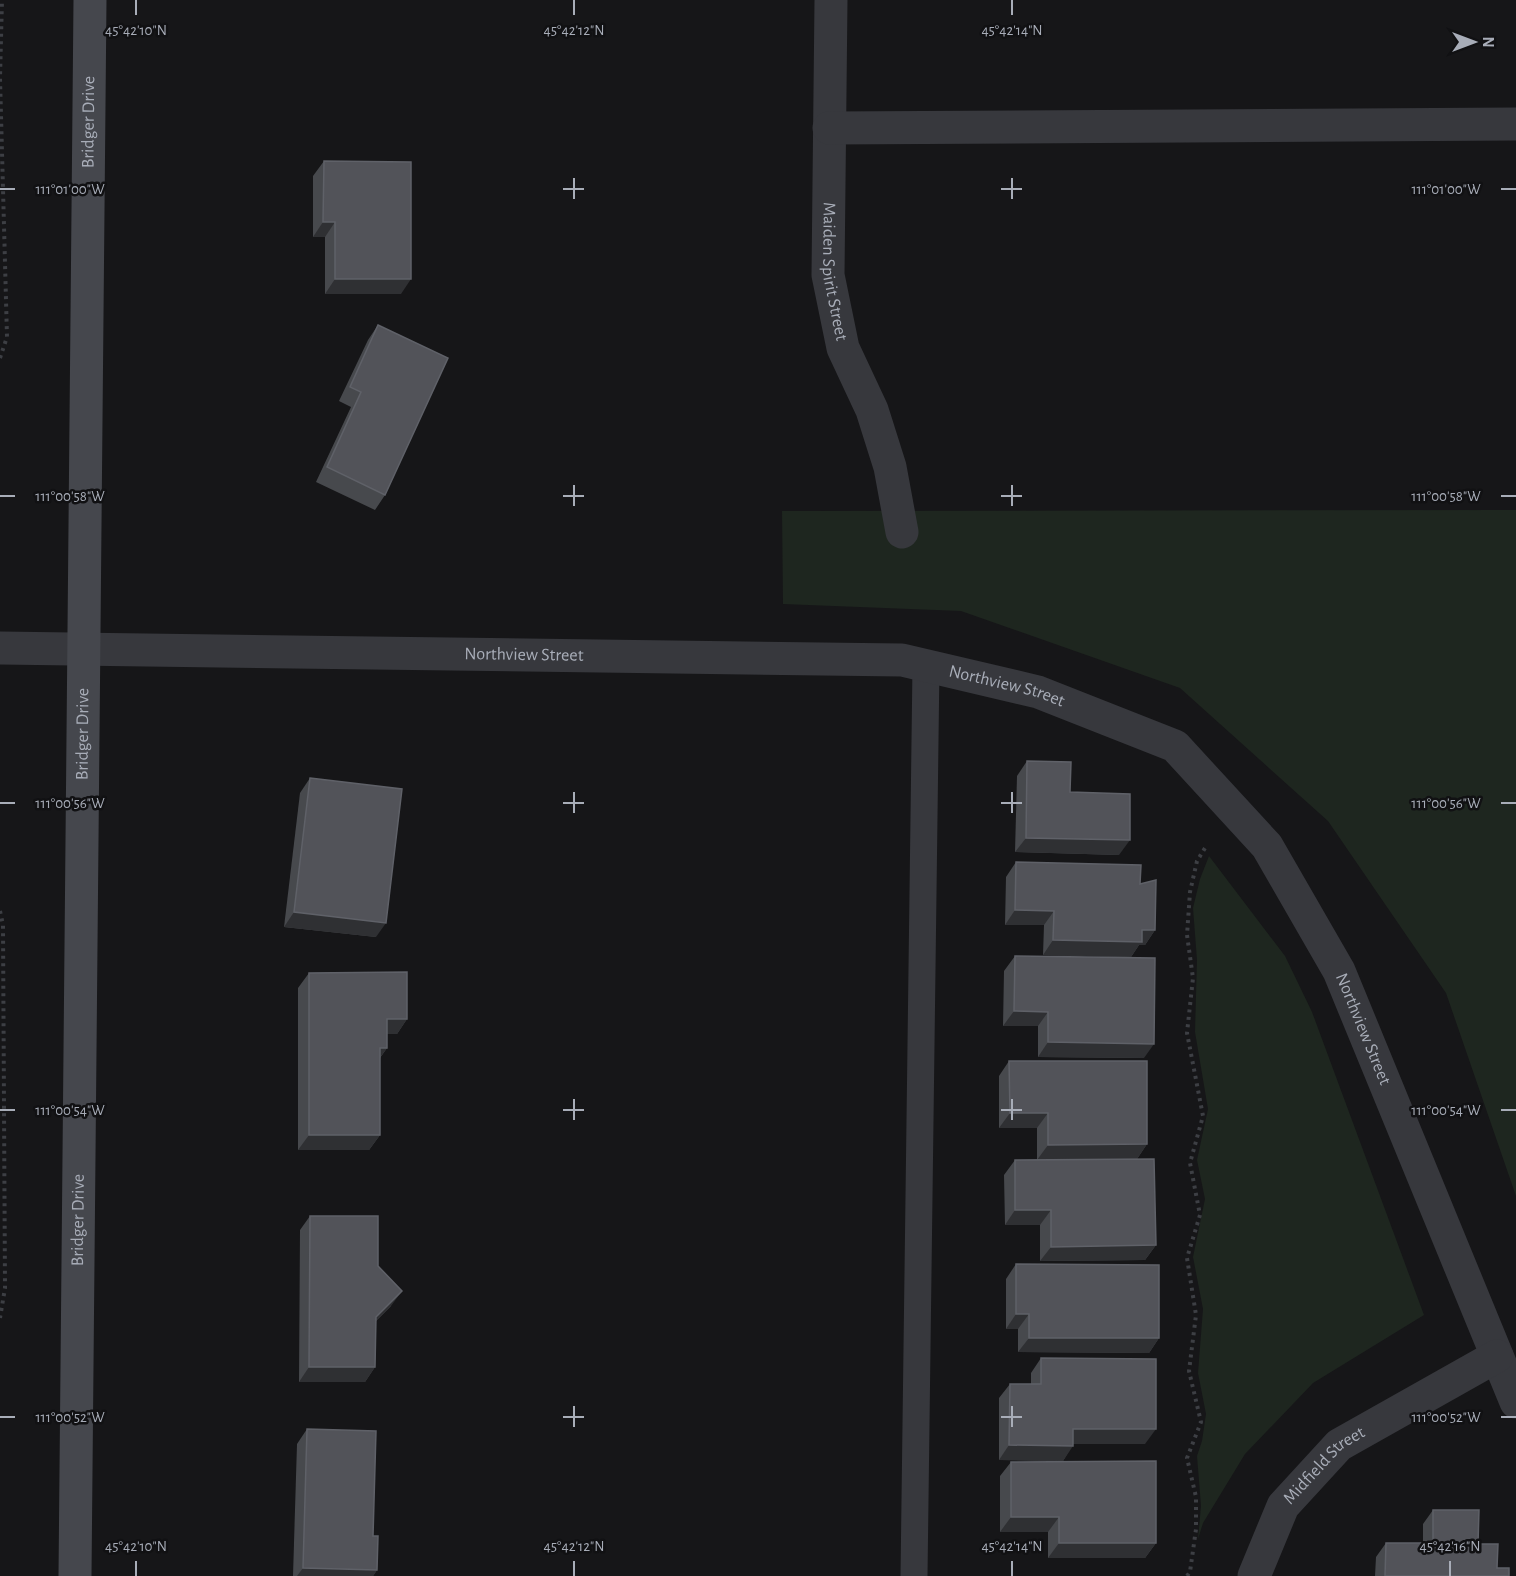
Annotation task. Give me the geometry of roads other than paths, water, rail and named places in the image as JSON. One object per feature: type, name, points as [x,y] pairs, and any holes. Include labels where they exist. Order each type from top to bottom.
[{"type":"main road","name":"Bridger Drive","points":[[75,1576],[90,0]]},
{"type":"street","name":"Maiden Spirit Street","points":[[831,0],[828,275],[843,348],[872,410],[890,467],[902,532]]},
{"type":"street","points":[[829,128],[1516,124]]},
{"type":"street","name":"Northview Street","points":[[0,648],[902,660],[1038,692],[1175,746],[1267,846],[1339,971],[1516,1402]]},
{"type":"street","name":"Midfield Street","points":[[1254,1576],[1283,1506],[1339,1445],[1497,1356]]},
{"type":"lane","points":[[914,1576],[926,665]]}]
